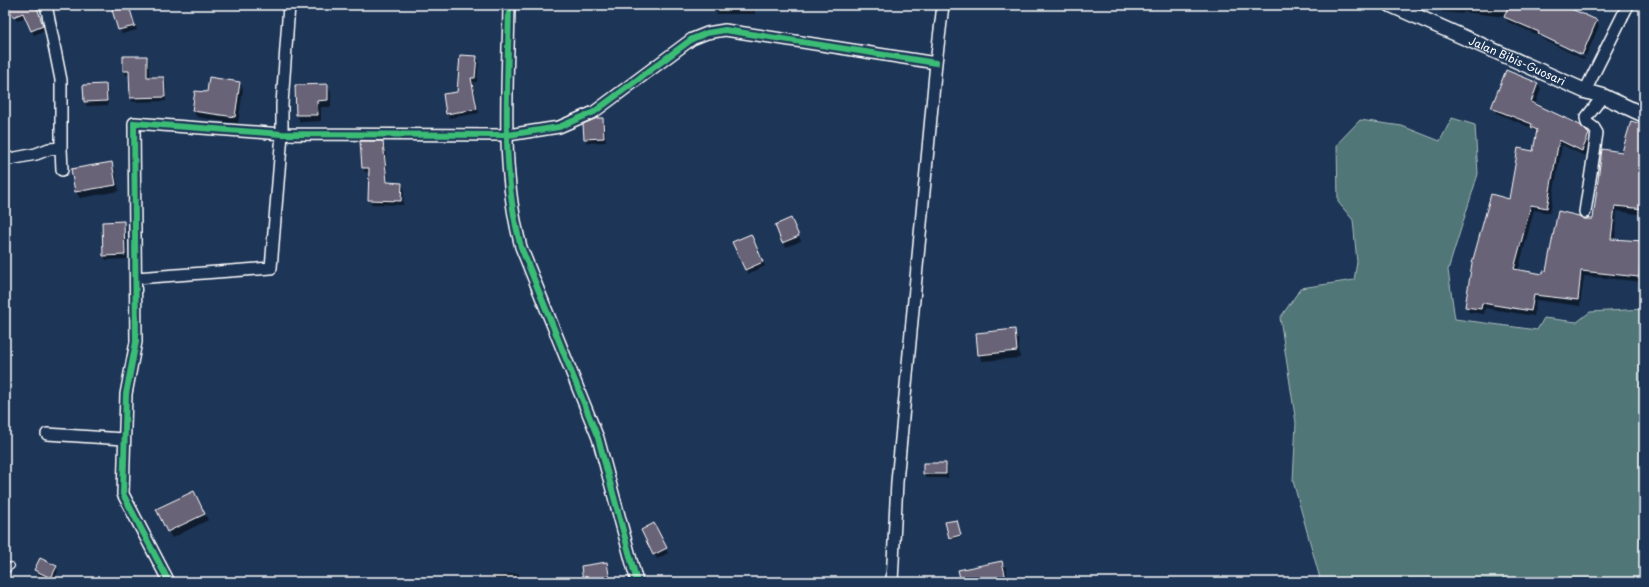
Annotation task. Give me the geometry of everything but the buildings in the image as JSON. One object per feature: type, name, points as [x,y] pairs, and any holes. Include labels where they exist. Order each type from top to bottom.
[{"type":"street","points":[[46,5],[61,80],[62,170]]},
{"type":"street","points":[[136,278],[271,268],[282,134],[282,104],[289,5]]},
{"type":"street","points":[[508,5],[508,135],[514,222],[521,247],[598,438],[637,582]]},
{"type":"street","points":[[892,582],[898,482],[936,63],[943,5]]},
{"type":"street","name":"Jalan Bibis-Guosari","points":[[1391,5],[1585,91],[1603,96],[1644,115]]},
{"type":"street","points":[[1585,91],[1628,5]]},
{"type":"street","points":[[169,582],[123,494],[126,394],[136,342],[134,123],[282,134],[508,135],[559,127],[594,112],[692,39],[707,33],[725,30],[936,63]]},
{"type":"street","points":[[1585,212],[1597,133],[1594,128],[1586,123],[1586,118],[1603,96]]},
{"type":"street","points":[[5,160],[36,154],[50,149],[61,148]]},
{"type":"street","points":[[47,434],[124,439]]},
{"type":"lane","points":[[5,571],[11,566]]},
{"type":"green space","points":[[1452,118],[1475,125],[1478,174],[1448,270],[1455,319],[1537,330],[1544,318],[1577,322],[1590,312],[1644,309],[1644,582],[1321,582],[1293,481],[1296,423],[1280,318],[1301,288],[1354,280],[1357,262],[1353,220],[1338,202],[1337,144],[1360,120],[1402,126],[1440,141]]},
{"type":"cycle path","points":[[509,5],[507,127],[510,188],[514,218],[521,247],[598,438],[637,582]]},
{"type":"cycle path","points":[[169,582],[123,494],[126,394],[136,342],[134,123],[282,134],[508,135],[559,127],[594,112],[692,39],[707,33],[725,30],[936,63]]}]
